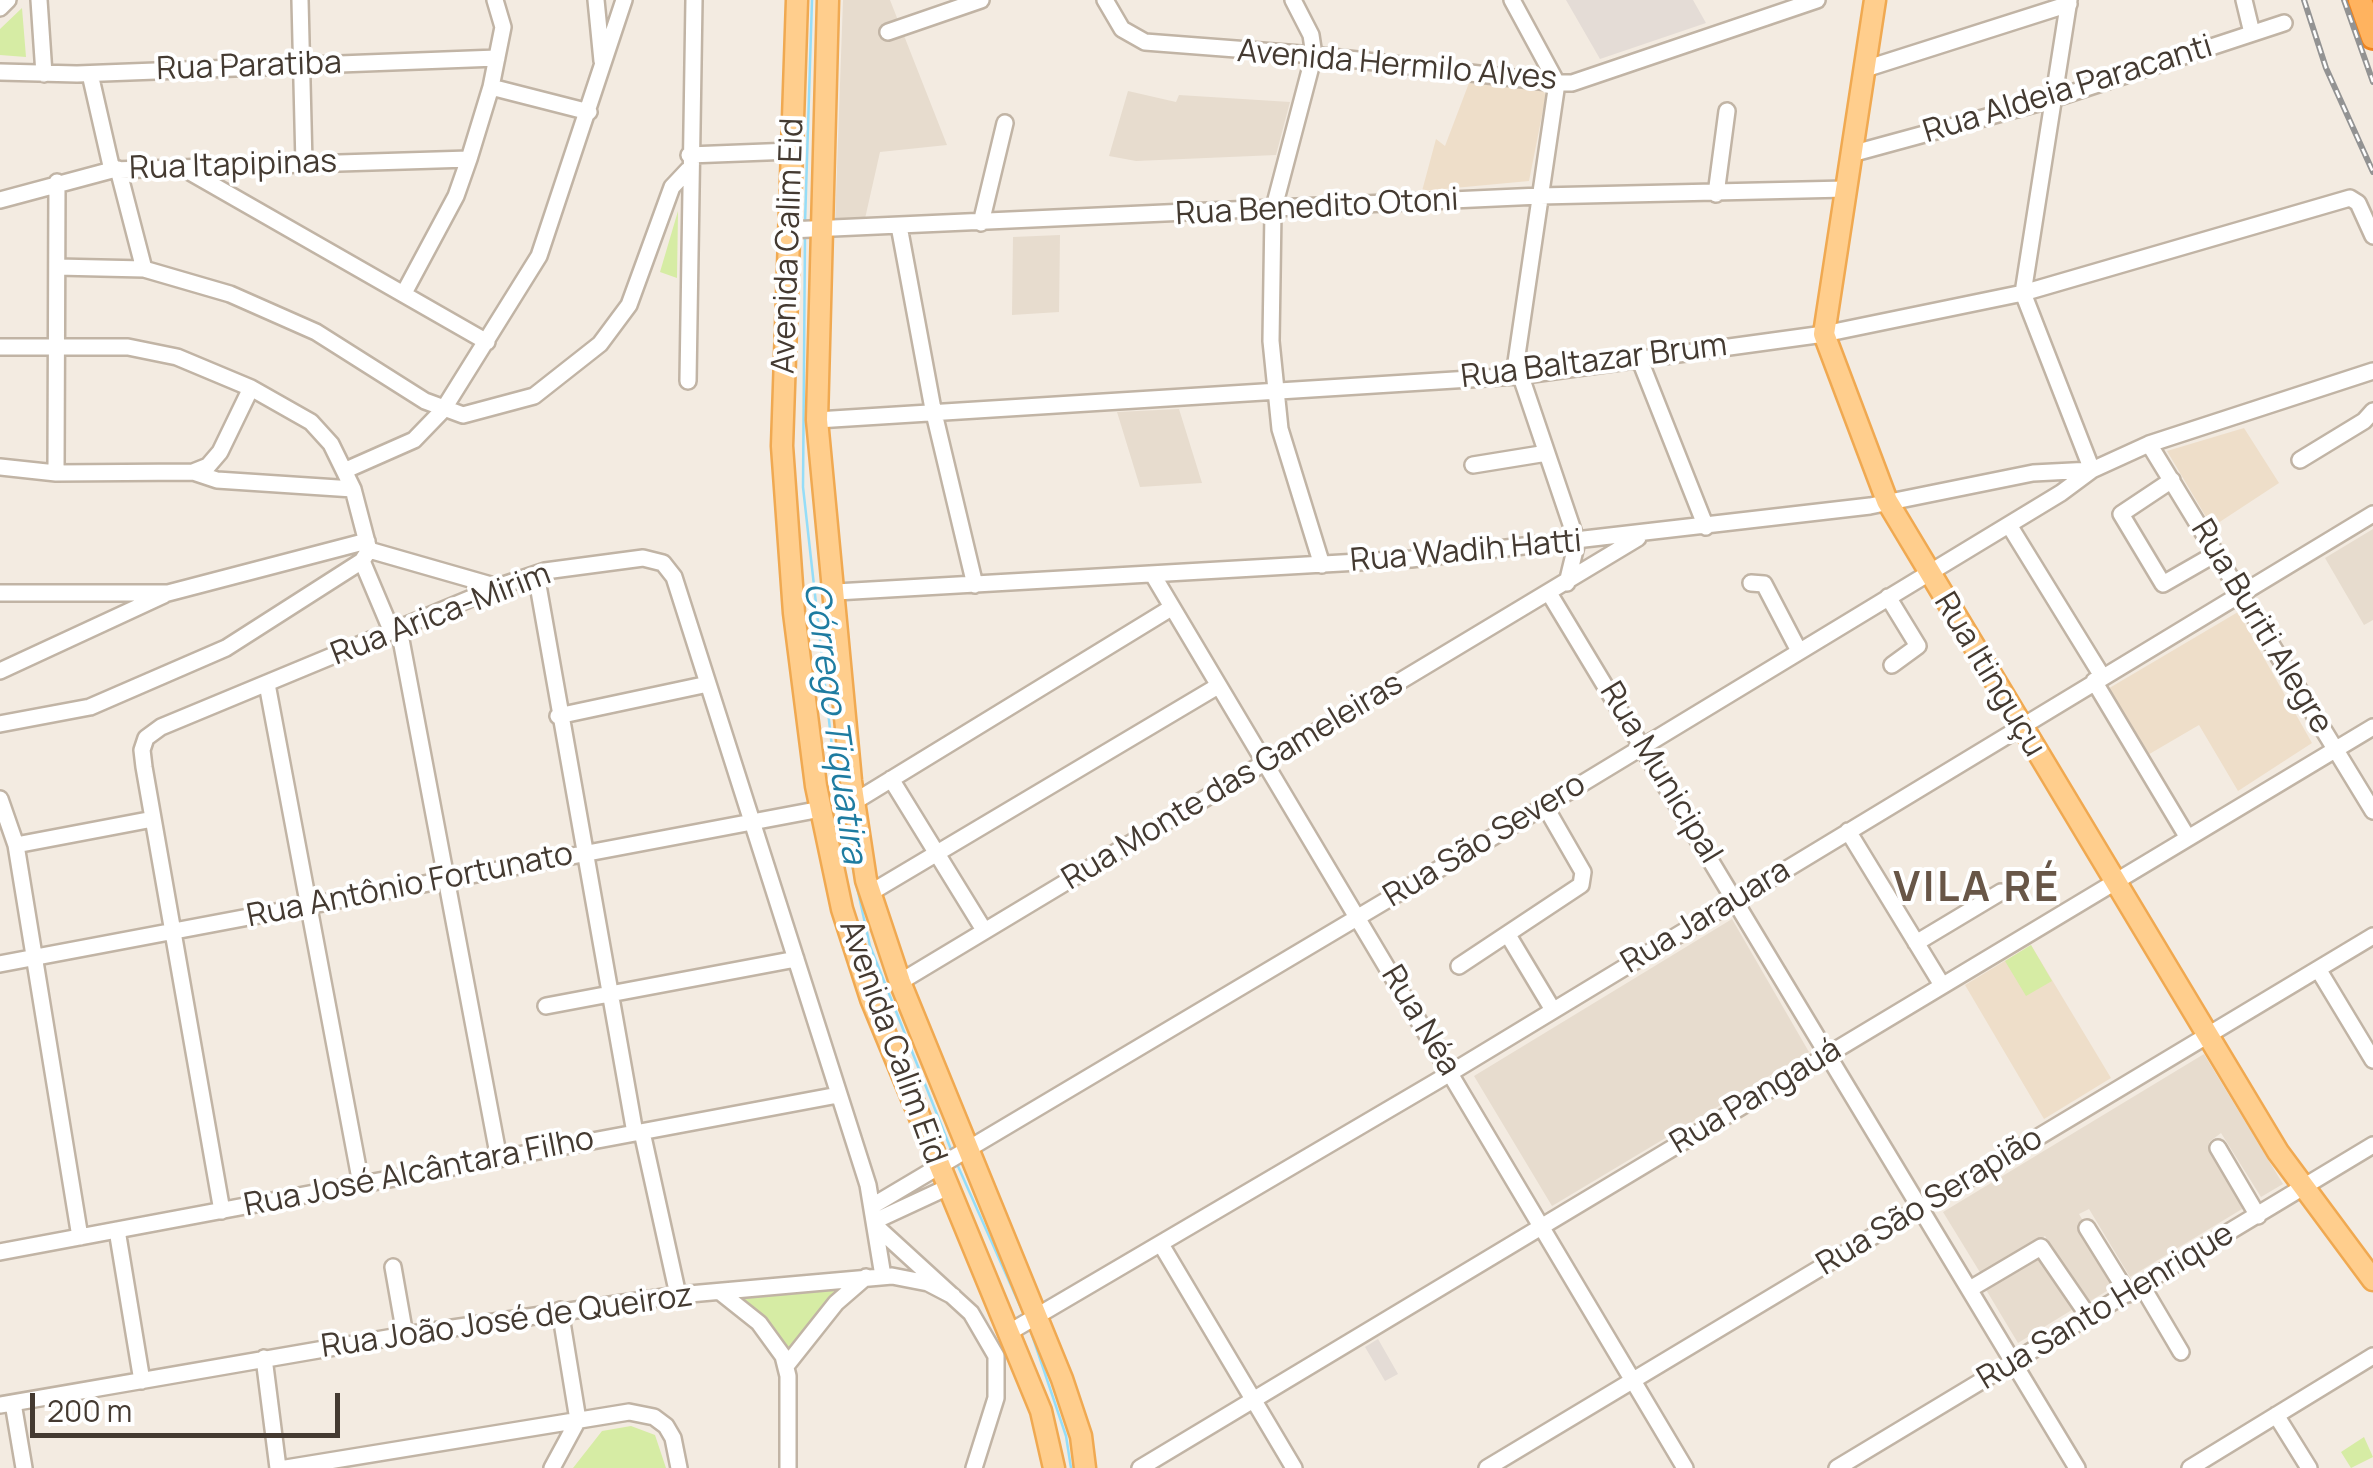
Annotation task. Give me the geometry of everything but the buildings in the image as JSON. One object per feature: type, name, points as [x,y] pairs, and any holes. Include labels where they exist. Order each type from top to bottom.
[{"type":"highway","points":[[2360,0],[2373,37]]},
{"type":"main road","name":"Avenida Calim Eid","points":[[797,0],[792,152],[805,229],[817,420],[854,802],[870,894],[1008,1333],[1041,1411],[1054,1468]]},
{"type":"main road","name":"Avenida Calim Eid","points":[[828,0],[782,446],[794,613],[820,809],[858,961],[953,1166],[1038,1318],[1073,1408],[1085,1468]]},
{"type":"main road","name":"Rua Itinguçu","points":[[1875,0],[1824,334],[1888,501],[1927,573],[2207,1036],[2303,1188],[2373,1280]]},
{"type":"street","points":[[0,8],[8,0]]},
{"type":"street","points":[[39,0],[44,74]]},
{"type":"street","points":[[300,0],[304,164]]},
{"type":"street","points":[[404,294],[456,196],[470,158],[491,87],[503,27],[495,0]]},
{"type":"street","points":[[688,381],[688,163],[694,0]]},
{"type":"street","points":[[888,32],[981,0]]},
{"type":"street","name":"Avenida Hermilo Alves","points":[[1104,0],[1122,29],[1145,42],[1314,55],[1557,84],[1572,83],[1817,0]]},
{"type":"street","points":[[1293,0],[1312,35],[1314,55],[1274,211],[1271,340],[1280,429],[1322,565]]},
{"type":"street","points":[[1512,0],[1557,84],[1516,356],[1518,376],[1577,542],[1567,582]]},
{"type":"street","points":[[2244,0],[2252,34]]},
{"type":"street","points":[[1866,69],[2069,2],[2022,294],[2092,470],[2150,444],[2373,371]]},
{"type":"street","points":[[346,470],[414,440],[443,410],[539,256],[589,112],[602,69],[620,6],[596,3],[602,69]]},
{"type":"street","name":"Rua Aldeia Paracanti","points":[[1852,154],[2053,99],[2284,23]]},
{"type":"street","name":"Rua Paratiba","points":[[0,72],[90,74],[498,58]]},
{"type":"street","points":[[90,74],[144,269]]},
{"type":"street","points":[[491,87],[589,112]]},
{"type":"street","points":[[1716,194],[1728,111]]},
{"type":"street","points":[[981,222],[1005,123]]},
{"type":"street","points":[[688,163],[792,152]]},
{"type":"street","name":"Rua Itapipinas","points":[[0,200],[57,182],[115,170],[470,158]]},
{"type":"street","points":[[57,268],[144,269],[270,310],[325,338],[443,410],[463,414],[500,408],[534,396],[584,361],[630,304],[672,187],[688,163]]},
{"type":"street","points":[[239,201],[242,166]]},
{"type":"street","points":[[183,168],[487,342]]},
{"type":"street","points":[[56,473],[57,182]]},
{"type":"street","name":"Rua Benedito Otoni","points":[[805,229],[1274,211],[1540,196],[1846,189]]},
{"type":"street","name":"Rua Baltazar Brum","points":[[817,420],[933,409],[1518,376],[1824,334],[2022,294],[2354,199],[2373,236]]},
{"type":"street","points":[[898,226],[933,409],[975,585]]},
{"type":"street","points":[[0,347],[154,352],[251,388],[311,422],[346,470],[366,551],[396,630],[499,1158]]},
{"type":"street","points":[[1639,358],[1706,527]]},
{"type":"street","points":[[193,472],[208,466],[220,452],[251,388]]},
{"type":"street","points":[[2300,460],[2364,422],[2373,411]]},
{"type":"street","name":"Rua Buriti Alegre","points":[[2150,444],[2373,811]]},
{"type":"street","points":[[1473,466],[1547,453]]},
{"type":"street","points":[[0,466],[56,473],[193,472],[218,480],[353,489]]},
{"type":"street","name":"Rua Wadih Hatti","points":[[836,592],[1322,565],[1577,542],[1888,501],[2033,473],[2092,470]]},
{"type":"street","name":"Rua São Severo","points":[[876,1218],[953,1166],[2009,525],[2092,470]]},
{"type":"street","points":[[2172,480],[2120,512],[2163,584],[2216,553]]},
{"type":"street","name":"Rua Jarauara","points":[[1008,1333],[1162,1246],[1452,1072],[2373,514]]},
{"type":"street","points":[[2009,525],[2188,838]]},
{"type":"street","name":"Rua Monte das Gameleiras","points":[[900,982],[1642,535]]},
{"type":"street","points":[[0,724],[90,707],[226,648],[366,551]]},
{"type":"street","points":[[0,593],[168,593],[366,551],[498,587]]},
{"type":"street","name":"Rua Arica-Mirim","points":[[222,1210],[153,819],[142,750],[146,738],[498,587],[536,574],[643,558],[662,563],[674,577],[876,1218],[875,1277]]},
{"type":"street","points":[[536,574],[610,995],[678,1296]]},
{"type":"street","name":"Rua Néa","points":[[1153,575],[1685,1468]]},
{"type":"street","points":[[1751,583],[1764,584],[1799,651]]},
{"type":"street","points":[[0,672],[168,593]]},
{"type":"street","name":"Rua Municipal","points":[[1549,594],[1644,745],[2077,1468]]},
{"type":"street","points":[[1888,597],[1918,646],[1892,665]]},
{"type":"street","points":[[854,802],[1171,608]]},
{"type":"street","points":[[267,684],[360,1184]]},
{"type":"street","points":[[558,716],[708,684]]},
{"type":"street","points":[[870,894],[1218,686]]},
{"type":"street","name":"Rua Pangauá","points":[[1140,1468],[2373,727]]},
{"type":"street","points":[[891,780],[984,930]]},
{"type":"street","points":[[0,799],[16,845],[31,958],[80,1237]]},
{"type":"street","points":[[1459,966],[1574,892],[1584,880],[1544,806]]},
{"type":"street","name":"Rua Antônio Fortunato","points":[[0,964],[820,809]]},
{"type":"street","points":[[16,845],[153,819]]},
{"type":"street","points":[[1848,831],[1942,986]]},
{"type":"street","points":[[1916,943],[2001,892]]},
{"type":"street","points":[[1508,935],[1553,1010]]},
{"type":"street","name":"Rua São Serapião","points":[[1487,1468],[2373,936]]},
{"type":"street","points":[[546,1006],[796,959]]},
{"type":"street","points":[[2318,969],[2373,1060]]},
{"type":"street","name":"Rua José Alcântara Filho","points":[[0,1252],[838,1094]]},
{"type":"street","name":"Rua Santo Henrique","points":[[1837,1468],[2373,1144]]},
{"type":"street","points":[[2218,1148],[2258,1216]]},
{"type":"street","points":[[876,1218],[984,1330],[998,1364],[996,1398],[974,1468]]},
{"type":"street","points":[[2087,1228],[2181,1352]]},
{"type":"street","points":[[117,1230],[142,1381]]},
{"type":"street","points":[[1162,1246],[1294,1468]]},
{"type":"street","points":[[1970,1290],[2041,1247],[2089,1317]]},
{"type":"street","points":[[393,1268],[405,1334]]},
{"type":"street","points":[[786,1366],[836,1303],[875,1277]]},
{"type":"street","name":"Rua João José de Queiroz","points":[[7,1404],[405,1334],[678,1296],[875,1277],[916,1279],[953,1296]]},
{"type":"street","points":[[720,1292],[759,1323],[786,1366],[784,1464]]},
{"type":"street","points":[[552,1468],[578,1420],[560,1310]]},
{"type":"street","points":[[264,1358],[278,1468]]},
{"type":"street","points":[[2190,1468],[2367,1360],[2373,1379]]},
{"type":"street","points":[[7,1404],[24,1468]]},
{"type":"street","points":[[286,1468],[629,1412],[654,1417],[674,1438],[679,1468]]},
{"type":"street","points":[[2276,1415],[2309,1468]]},
{"type":"shaded area","points":[[843,0],[890,0],[947,145],[880,152],[864,223],[835,224]]},
{"type":"shaded area","points":[[1566,0],[1693,0],[1706,23],[1600,59]]},
{"type":"shaded area","points":[[1469,83],[1543,91],[1546,95],[1529,181],[1422,191],[1436,139],[1445,146]]},
{"type":"shaded area","points":[[1128,91],[1176,102],[1179,95],[1290,102],[1276,155],[1136,161],[1109,156]]},
{"type":"shaded area","points":[[1060,235],[1059,312],[1012,315],[1013,237]]},
{"type":"shaded area","points":[[1179,409],[1202,483],[1140,487],[1117,412]]},
{"type":"shaded area","points":[[2244,428],[2279,483],[2212,527],[2167,451]]},
{"type":"shaded area","points":[[2373,529],[2373,620],[2364,625],[2325,558]]},
{"type":"shaded area","points":[[2238,612],[2312,743],[2238,791],[2199,725],[2146,756],[2106,690]]},
{"type":"shaded area","points":[[1732,919],[1809,1052],[1552,1206],[1474,1076]]},
{"type":"shaded area","points":[[2031,945],[2111,1078],[2044,1119],[1965,985]]},
{"type":"shaded area","points":[[2204,1054],[2283,1184],[2261,1197],[2221,1133],[2209,1142],[2247,1206],[2130,1277],[2089,1209],[2079,1214],[2120,1283],[2087,1303],[2045,1236],[1981,1274],[1943,1212]]},
{"type":"shaded area","points":[[2041,1253],[2075,1308],[2018,1343],[1985,1288]]},
{"type":"shaded area","points":[[1378,1339],[1398,1374],[1385,1381],[1365,1347]]},
{"type":"green space","points":[[22,8],[26,57],[0,55],[0,29]]},
{"type":"green space","points":[[678,211],[677,278],[660,272]]},
{"type":"green space","points":[[2031,945],[2052,981],[2026,996],[2005,961]]},
{"type":"green space","points":[[837,1290],[790,1350],[739,1297]]},
{"type":"green space","points":[[631,1426],[655,1435],[666,1468],[573,1468],[602,1431]]},
{"type":"green space","points":[[2364,1437],[2373,1457],[2351,1468],[2341,1452]]},
{"type":"waterway","name":"Córrego Tiquatira","points":[[805,223],[812,0]]},
{"type":"waterway","name":"Córrego Tiquatira","points":[[805,236],[803,487],[838,801],[870,946],[952,1152]]},
{"type":"waterway","name":"Córrego Tiquatira","points":[[957,1164],[1025,1317]]},
{"type":"waterway","name":"Córrego Tiquatira","points":[[1030,1329],[1066,1436],[1071,1468]]},
{"type":"railway","points":[[2304,0],[2326,68],[2373,172]]},
{"type":"railway","points":[[2344,0],[2373,82]]},
{"type":"district","name":"VILA RÉ","points":[[1977,889]]}]
